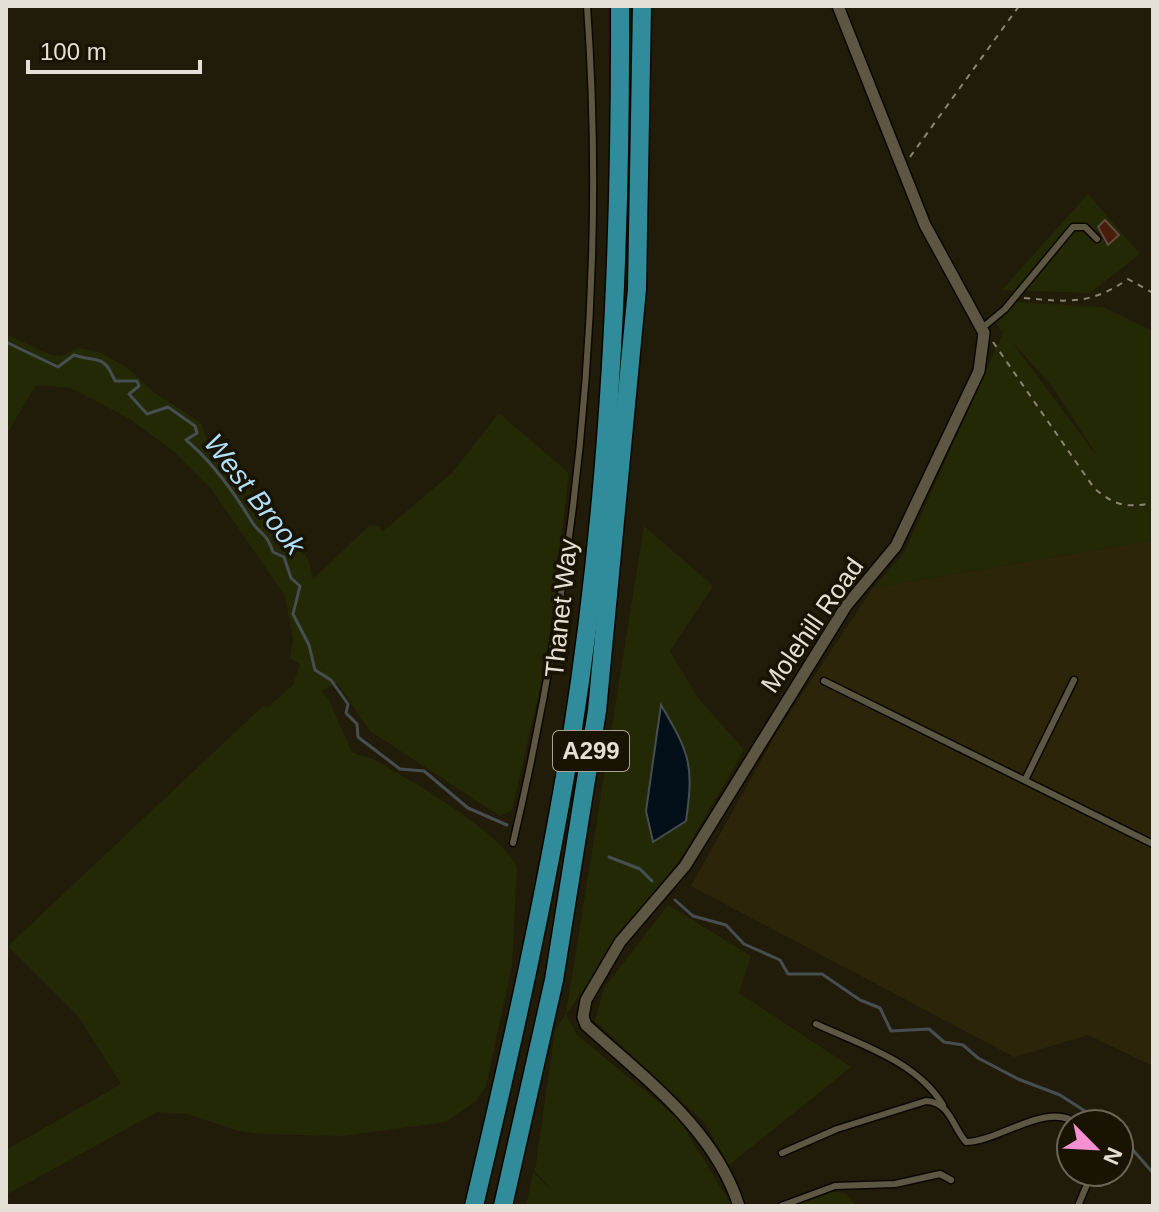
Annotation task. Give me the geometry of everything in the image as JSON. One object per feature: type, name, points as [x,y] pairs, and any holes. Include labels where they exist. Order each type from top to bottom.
[{"type":"highway","name":"Thanet Way","points":[[474,1206],[528,976],[572,734],[585,634],[616,291],[620,6]]},
{"type":"highway","name":"Thanet Way","points":[[503,1206],[554,980],[597,711],[637,289],[642,6]]},
{"type":"street","points":[[838,6],[925,225],[982,331]]},
{"type":"street","name":"Molehill Road","points":[[739,1206],[718,1161],[692,1122],[586,1025],[583,1017],[586,1000],[620,942],[685,866],[846,606],[896,546],[979,371],[982,331]]},
{"type":"lane","points":[[513,843],[555,647],[571,539],[591,269],[592,139],[587,6]]},
{"type":"lane","points":[[982,331],[1015,298],[1073,227],[1085,227],[1097,239]]},
{"type":"lane","points":[[1025,780],[1074,680]]},
{"type":"lane","points":[[824,681],[1153,844]]},
{"type":"lane","points":[[816,1024],[923,1078],[966,1142],[1055,1117]]},
{"type":"lane","points":[[782,1153],[837,1129],[926,1101],[936,1101],[945,1108]]},
{"type":"lane","points":[[781,1206],[835,1186],[895,1184],[940,1174],[951,1180]]},
{"type":"path","points":[[901,161],[910,157],[1019,6]]},
{"type":"path","points":[[1015,298],[1076,302],[1106,294],[1128,279],[1153,293]]},
{"type":"path","points":[[982,331],[1001,349],[1094,488],[1116,505],[1127,508],[1153,503]]},
{"type":"shaded area","points":[[1153,540],[1153,1066],[1088,1035],[1014,1057],[691,886],[777,732],[873,588]]},
{"type":"shaded area","points":[[661,705],[684,748],[690,786],[686,821],[653,842],[646,811]]},
{"type":"green space","points":[[1088,194],[1140,254],[1090,293],[1002,290]],"holes":[[[1105,220],[1119,235],[1108,245],[1097,234]]]},
{"type":"green space","points":[[1013,302],[1103,307],[1153,331],[1153,540],[873,588],[904,553],[1003,333],[996,324]],"holes":[[[1012,342],[1052,386],[1100,460]]]},
{"type":"green space","points":[[6,334],[51,355],[61,356],[78,348],[102,353],[129,369],[152,391],[201,423],[211,453],[243,468],[252,493],[266,503],[276,529],[296,543],[308,559],[313,579],[370,525],[379,526],[382,532],[452,473],[499,413],[569,473],[547,658],[512,810],[500,816],[370,731],[337,683],[321,691],[328,698],[352,752],[375,760],[453,808],[491,837],[517,867],[512,965],[486,1086],[476,1101],[446,1122],[342,1136],[260,1134],[239,1131],[188,1114],[157,1112],[6,1195],[6,1150],[121,1084],[78,1016],[8,946],[263,706],[268,707],[293,685],[300,664],[290,658],[293,639],[285,596],[210,487],[177,454],[130,419],[71,388],[36,385],[6,435]]},
{"type":"green space","points":[[644,526],[713,586],[670,651],[698,698],[744,750],[684,853],[566,1014]]},
{"type":"green space","points":[[668,905],[751,956],[739,993],[851,1067],[729,1165],[704,1122],[595,1021],[604,988]]},
{"type":"green space","points":[[566,1014],[577,1035],[678,1118],[732,1206],[526,1206],[533,1172],[553,1192],[535,1171],[555,1030]]},
{"type":"green space","points":[[829,1191],[845,1193],[856,1206],[792,1206],[803,1197]]},
{"type":"building","points":[[1105,220],[1119,235],[1108,245],[1098,227]]},
{"type":"waterway","name":"West Brook","points":[[6,342],[58,367],[74,355],[99,360],[107,366],[115,381],[137,381],[139,386],[129,394],[147,414],[168,407],[195,426],[197,433],[186,440],[223,479],[268,540],[273,552],[284,557],[291,578],[300,586],[293,614],[309,645],[315,670],[331,680],[348,704],[346,713],[357,724],[358,737],[400,769],[424,771],[468,808],[507,825]]},
{"type":"waterway","name":"West Brook","points":[[609,857],[640,869],[652,881]]},
{"type":"waterway","name":"West Brook","points":[[675,900],[693,916],[726,925],[744,944],[780,960],[788,974],[822,974],[860,1000],[880,1008],[891,1031],[929,1029],[944,1042],[963,1045],[978,1058],[1018,1079],[1060,1095],[1080,1108]]},
{"type":"waterway","name":"West Brook","points":[[1135,1152],[1153,1173]]}]
